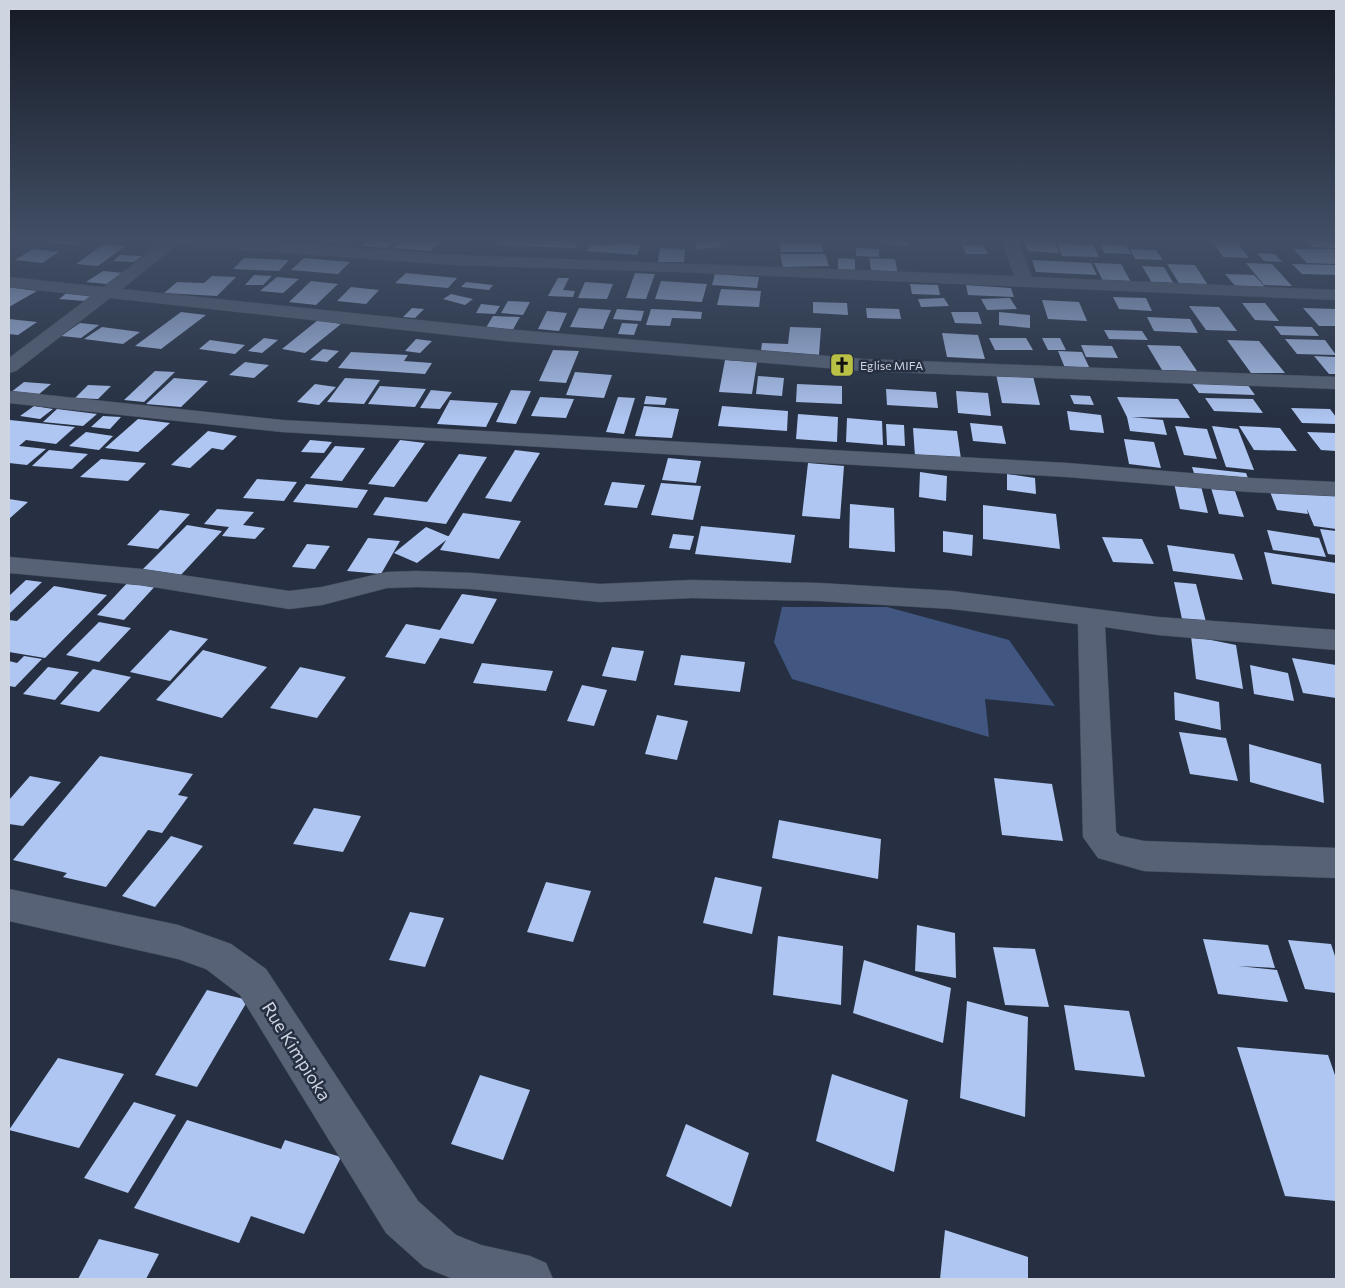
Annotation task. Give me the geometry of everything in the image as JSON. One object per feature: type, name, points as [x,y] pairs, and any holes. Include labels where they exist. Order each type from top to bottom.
[{"type":"street","points":[[9,367],[97,301]]},
{"type":"street","points":[[193,301],[505,335],[863,365],[1336,383]]},
{"type":"street","points":[[9,397],[282,426],[1067,470],[1250,485],[1336,489]]},
{"type":"street","points":[[9,565],[141,577],[289,600],[322,596],[387,580],[472,581],[600,593],[692,589],[819,592],[952,600],[1091,616],[1158,626],[1336,640]]},
{"type":"street","points":[[1091,616],[1100,837],[1110,848],[1144,856],[1336,863]]},
{"type":"street","name":"Rue Kimpioka","points":[[9,905],[178,942],[218,956],[253,982],[402,1217],[440,1251],[481,1268],[530,1279]]},
{"type":"shaded area","points":[[782,607],[887,607],[1009,640],[1055,706],[985,699],[989,737],[792,679],[774,642]]},
{"type":"building","points":[[9,301],[19,301],[9,307]]},
{"type":"building","points":[[290,301],[320,301],[316,305]]},
{"type":"building","points":[[338,301],[369,301],[366,304]]},
{"type":"building","points":[[451,301],[470,301],[465,305]]},
{"type":"building","points":[[508,301],[530,302],[523,315],[501,313]]},
{"type":"building","points":[[718,301],[760,301],[759,307],[717,305]]},
{"type":"building","points":[[919,301],[946,301],[949,306],[921,307]]},
{"type":"building","points":[[982,301],[1012,301],[1017,309],[987,310]]},
{"type":"building","points":[[1042,301],[1079,302],[1087,321],[1048,319]]},
{"type":"building","points":[[1115,301],[1147,301],[1152,311],[1119,309]]},
{"type":"building","points":[[813,302],[847,303],[848,315],[813,313]]},
{"type":"building","points":[[1242,303],[1265,303],[1279,321],[1255,320]]},
{"type":"building","points":[[481,304],[500,306],[495,314],[476,313]]},
{"type":"building","points":[[1189,306],[1219,307],[1237,331],[1206,330]]},
{"type":"building","points":[[412,308],[424,309],[415,318],[403,317]]},
{"type":"building","points":[[579,308],[611,310],[603,329],[570,327]]},
{"type":"building","points":[[866,308],[899,309],[901,319],[867,318]]},
{"type":"building","points":[[1303,308],[1336,309],[1336,326],[1319,326]]},
{"type":"building","points":[[617,309],[644,311],[641,321],[613,319]]},
{"type":"building","points":[[651,309],[702,312],[701,319],[672,318],[670,326],[646,325]]},
{"type":"building","points":[[547,311],[567,313],[559,331],[538,329]]},
{"type":"building","points":[[181,312],[206,315],[161,349],[135,346]]},
{"type":"building","points":[[951,312],[978,312],[982,324],[955,323]]},
{"type":"building","points":[[999,312],[1030,315],[1030,328],[999,325]]},
{"type":"building","points":[[493,316],[520,317],[511,333],[484,331]]},
{"type":"building","points":[[1147,317],[1190,319],[1198,333],[1154,331]]},
{"type":"building","points":[[9,319],[37,322],[18,335],[9,334]]},
{"type":"building","points":[[318,320],[341,324],[305,353],[282,349]]},
{"type":"building","points":[[80,323],[99,325],[81,338],[61,336]]},
{"type":"building","points":[[622,323],[638,324],[634,335],[618,334]]},
{"type":"building","points":[[1274,326],[1312,327],[1319,336],[1281,335]]},
{"type":"building","points":[[102,327],[140,332],[123,344],[84,339]]},
{"type":"building","points":[[790,327],[821,328],[819,355],[761,351],[762,343],[788,344]]},
{"type":"building","points":[[1104,330],[1142,331],[1148,340],[1109,339]]},
{"type":"building","points":[[942,333],[978,335],[985,359],[947,357]]},
{"type":"building","points":[[264,338],[278,340],[262,353],[248,351]]},
{"type":"building","points":[[989,338],[1026,338],[1033,350],[995,350]]},
{"type":"building","points":[[1042,338],[1060,338],[1066,350],[1048,350]]},
{"type":"building","points":[[416,339],[432,341],[420,353],[405,351]]},
{"type":"building","points":[[1285,339],[1325,340],[1336,355],[1297,354]]},
{"type":"building","points":[[210,340],[245,345],[235,354],[199,349]]},
{"type":"building","points":[[1227,340],[1259,341],[1285,373],[1251,373]]},
{"type":"building","points":[[1081,345],[1112,346],[1118,358],[1086,357]]},
{"type":"building","points":[[1147,345],[1180,346],[1197,371],[1162,370]]},
{"type":"building","points":[[323,349],[339,351],[327,362],[310,360]]},
{"type":"building","points":[[553,350],[579,351],[566,383],[539,381]]},
{"type":"building","points":[[1058,351],[1082,352],[1090,369],[1065,368]]},
{"type":"building","points":[[351,352],[408,355],[404,361],[432,363],[425,374],[338,368]]},
{"type":"building","points":[[1314,356],[1336,357],[1336,374],[1329,374]]},
{"type":"building","points":[[725,360],[757,362],[752,394],[719,392]]},
{"type":"building","points":[[245,362],[269,365],[254,378],[229,375]]},
{"type":"building","points":[[155,371],[175,372],[144,402],[124,400]]},
{"type":"building","points":[[575,372],[612,375],[604,398],[566,395]]},
{"type":"building","points":[[996,374],[1033,376],[1040,405],[1002,403]]},
{"type":"building","points":[[758,376],[784,378],[782,396],[756,394]]},
{"type":"building","points":[[174,378],[208,381],[181,407],[146,404]]},
{"type":"building","points":[[345,378],[380,380],[364,404],[327,402]]},
{"type":"building","points":[[24,382],[51,384],[38,395],[10,393]]},
{"type":"building","points":[[1191,382],[1247,384],[1255,395],[1199,393]]},
{"type":"building","points":[[315,384],[336,387],[319,405],[297,402]]},
{"type":"building","points":[[797,384],[842,386],[842,404],[796,402]]},
{"type":"building","points":[[88,385],[111,386],[98,399],[75,398]]},
{"type":"building","points":[[380,386],[426,389],[415,407],[368,404]]},
{"type":"building","points":[[886,389],[936,392],[938,408],[887,405]]},
{"type":"building","points":[[431,390],[452,392],[440,409],[420,408]]},
{"type":"building","points":[[511,390],[531,391],[516,424],[496,422]]},
{"type":"building","points":[[956,391],[988,393],[991,416],[958,413]]},
{"type":"building","points":[[1070,395],[1090,396],[1094,405],[1074,404]]},
{"type":"building","points":[[646,396],[667,398],[665,405],[644,404]]},
{"type":"building","points":[[540,397],[574,399],[566,418],[531,416]]},
{"type":"building","points":[[618,397],[635,398],[624,434],[606,432]]},
{"type":"building","points":[[1117,397],[1178,399],[1190,418],[1131,417],[1163,420],[1167,435],[1130,431],[1127,417]]},
{"type":"building","points":[[1205,398],[1253,399],[1263,413],[1214,411]]},
{"type":"building","points":[[450,400],[498,403],[486,427],[437,424]]},
{"type":"building","points":[[34,406],[53,409],[40,419],[20,416]]},
{"type":"building","points":[[644,406],[679,409],[672,438],[635,436]]},
{"type":"building","points":[[722,406],[788,411],[787,431],[718,426]]},
{"type":"building","points":[[1291,408],[1330,409],[1336,417],[1336,424],[1302,423]]},
{"type":"building","points":[[57,409],[97,414],[83,426],[43,422]]},
{"type":"building","points":[[1067,411],[1101,415],[1104,433],[1070,430]]},
{"type":"building","points":[[798,414],[838,417],[837,442],[796,439]]},
{"type":"building","points":[[103,416],[121,417],[110,429],[91,427]]},
{"type":"building","points":[[847,418],[882,421],[883,445],[846,442]]},
{"type":"building","points":[[138,419],[170,423],[138,452],[105,448]]},
{"type":"building","points":[[10,420],[75,427],[56,444],[26,440],[19,446],[46,449],[27,465],[9,463]]},
{"type":"building","points":[[970,423],[1002,426],[1006,444],[973,441]]},
{"type":"building","points":[[886,424],[904,425],[905,446],[887,445]]},
{"type":"building","points":[[1175,426],[1207,429],[1217,459],[1184,455]]},
{"type":"building","points":[[1212,426],[1238,429],[1254,470],[1226,467]]},
{"type":"building","points":[[1239,426],[1280,428],[1297,451],[1254,450]]},
{"type":"building","points":[[913,428],[957,431],[961,459],[915,456]]},
{"type":"building","points":[[208,431],[237,436],[223,450],[212,448],[190,468],[171,465]]},
{"type":"building","points":[[86,432],[113,436],[99,450],[69,446]]},
{"type":"building","points":[[1307,432],[1336,433],[1336,451],[1321,450]]},
{"type":"building","points":[[1124,439],[1154,442],[1161,468],[1129,464]]},
{"type":"building","points":[[310,440],[332,442],[324,453],[301,452]]},
{"type":"building","points":[[400,440],[425,443],[394,487],[368,484]]},
{"type":"building","points":[[335,446],[365,448],[342,481],[310,478]]},
{"type":"building","points":[[49,450],[88,454],[72,469],[32,466]]},
{"type":"building","points":[[515,450],[540,453],[511,502],[485,498]]},
{"type":"building","points":[[459,454],[487,457],[446,524],[373,515],[385,497],[427,502]]},
{"type":"building","points":[[668,458],[701,461],[696,483],[662,480]]},
{"type":"building","points":[[101,459],[146,463],[128,481],[80,477]]},
{"type":"building","points":[[808,463],[844,466],[840,519],[802,516]]},
{"type":"building","points":[[1192,467],[1246,473],[1249,481],[1195,476]]},
{"type":"building","points":[[920,472],[947,476],[946,501],[919,497]]},
{"type":"building","points":[[1007,474],[1035,478],[1036,494],[1007,490]]},
{"type":"building","points":[[257,479],[297,482],[284,501],[243,498]]},
{"type":"building","points":[[612,482],[645,485],[637,508],[604,505]]},
{"type":"building","points":[[661,483],[701,486],[693,520],[651,515]]},
{"type":"building","points":[[1174,483],[1201,486],[1208,513],[1180,509]]},
{"type":"building","points":[[306,484],[368,490],[357,508],[293,502]]},
{"type":"building","points":[[1211,488],[1235,491],[1244,517],[1219,514]]},
{"type":"building","points":[[1269,489],[1336,496],[1336,529],[1314,526],[1307,509],[1308,514],[1277,510]]},
{"type":"building","points":[[9,499],[28,502],[9,519]]},
{"type":"building","points":[[850,504],[894,508],[895,552],[849,548]]},
{"type":"building","points":[[983,505],[1056,514],[1060,549],[983,539]]},
{"type":"building","points":[[217,509],[254,512],[243,525],[265,528],[255,539],[222,536],[229,527],[204,524]]},
{"type":"building","points":[[160,510],[190,514],[158,549],[127,545]]},
{"type":"building","points":[[463,513],[521,521],[499,559],[440,550]]},
{"type":"building","points":[[187,525],[222,531],[179,577],[142,570]]},
{"type":"building","points":[[701,526],[795,535],[791,563],[695,554]]},
{"type":"building","points":[[426,527],[450,537],[417,563],[394,553]]},
{"type":"building","points":[[1320,529],[1336,531],[1336,555],[1328,554]]},
{"type":"building","points":[[1267,530],[1319,538],[1326,557],[1273,550]]},
{"type":"building","points":[[943,531],[973,535],[972,556],[943,552]]},
{"type":"building","points":[[673,534],[694,536],[690,550],[669,548]]},
{"type":"building","points":[[1102,537],[1142,539],[1154,564],[1113,562]]},
{"type":"building","points":[[368,538],[400,541],[381,574],[347,571]]},
{"type":"building","points":[[307,544],[330,546],[315,569],[292,567]]},
{"type":"building","points":[[1167,545],[1234,554],[1243,580],[1173,571]]},
{"type":"building","points":[[1264,552],[1336,563],[1336,594],[1272,584]]},
{"type":"building","points":[[131,579],[158,583],[124,620],[97,615]]},
{"type":"building","points":[[26,580],[42,582],[9,614],[9,596]]},
{"type":"building","points":[[1174,582],[1196,584],[1206,622],[1182,619]]},
{"type":"building","points":[[54,586],[107,595],[45,658],[9,652],[9,620],[17,621]]},
{"type":"building","points":[[462,594],[497,599],[473,644],[440,638],[425,664],[385,657],[406,624],[440,630]]},
{"type":"building","points":[[99,622],[131,628],[99,662],[66,655]]},
{"type":"building","points":[[170,630],[208,639],[170,681],[130,672]]},
{"type":"building","points":[[1191,636],[1236,645],[1243,689],[1196,679]]},
{"type":"building","points":[[612,647],[644,651],[636,681],[602,676]]},
{"type":"building","points":[[203,650],[267,667],[222,718],[156,700]]},
{"type":"building","points":[[681,655],[745,662],[740,692],[674,685]]},
{"type":"building","points":[[24,656],[42,659],[15,687],[9,686],[9,661],[17,663]]},
{"type":"building","points":[[1292,658],[1336,665],[1336,698],[1303,693]]},
{"type":"building","points":[[482,663],[553,671],[546,691],[473,683]]},
{"type":"building","points":[[1250,665],[1288,673],[1294,701],[1254,694]]},
{"type":"building","points":[[48,667],[79,672],[55,700],[23,694]]},
{"type":"building","points":[[300,667],[346,677],[317,718],[270,708]]},
{"type":"building","points":[[93,669],[131,677],[99,712],[60,704]]},
{"type":"building","points":[[582,685],[607,690],[594,726],[567,721]]},
{"type":"building","points":[[1174,692],[1219,702],[1221,730],[1175,720]]},
{"type":"building","points":[[657,715],[688,721],[677,760],[645,754]]},
{"type":"building","points":[[1179,732],[1226,738],[1238,781],[1190,774]]},
{"type":"building","points":[[1249,744],[1321,764],[1324,803],[1250,782]]},
{"type":"building","points":[[100,756],[193,774],[178,795],[188,797],[162,833],[148,830],[106,887],[63,877],[67,873],[13,860]]},
{"type":"building","points":[[30,776],[61,782],[23,826],[9,824],[9,800]]},
{"type":"building","points":[[994,778],[1052,784],[1063,841],[1002,835]]},
{"type":"building","points":[[314,808],[361,816],[343,852],[293,844]]},
{"type":"building","points":[[779,820],[881,839],[878,879],[772,858]]},
{"type":"building","points":[[171,836],[203,846],[155,907],[122,896]]},
{"type":"building","points":[[715,877],[762,887],[752,934],[703,923]]},
{"type":"building","points":[[546,882],[591,891],[573,942],[527,932]]},
{"type":"building","points":[[410,912],[444,918],[425,967],[389,960]]},
{"type":"building","points":[[917,925],[955,933],[956,978],[915,971]]},
{"type":"building","points":[[778,936],[843,946],[841,1005],[773,995]]},
{"type":"building","points":[[1203,939],[1268,945],[1275,968],[1238,966],[1277,970],[1288,1002],[1218,994]]},
{"type":"building","points":[[1288,940],[1331,944],[1336,959],[1336,993],[1305,989]]},
{"type":"building","points":[[993,947],[1035,949],[1049,1007],[1005,1005]]},
{"type":"building","points":[[864,960],[951,988],[943,1043],[853,1013]]},
{"type":"building","points":[[207,990],[248,1000],[197,1087],[155,1075]]},
{"type":"building","points":[[967,1001],[1028,1017],[1025,1117],[960,1098]]},
{"type":"building","points":[[1064,1005],[1129,1011],[1145,1077],[1075,1070]]},
{"type":"building","points":[[1237,1047],[1328,1055],[1336,1078],[1336,1201],[1285,1196]]},
{"type":"building","points":[[58,1058],[124,1074],[79,1148],[9,1130]]},
{"type":"building","points":[[832,1074],[908,1100],[894,1172],[816,1141]]},
{"type":"building","points":[[480,1075],[530,1090],[503,1160],[451,1144]]},
{"type":"building","points":[[134,1102],[176,1115],[128,1193],[84,1178]]},
{"type":"building","points":[[187,1120],[281,1149],[285,1140],[341,1157],[304,1234],[251,1216],[239,1243],[134,1208]]},
{"type":"building","points":[[686,1124],[749,1153],[731,1207],[666,1176]]},
{"type":"building","points":[[945,1230],[1028,1257],[1028,1279],[940,1279]]},
{"type":"building","points":[[99,1239],[159,1254],[146,1279],[78,1279]]},
{"type":"place","name":"Eglise MIFA","points":[[842,365]]}]
